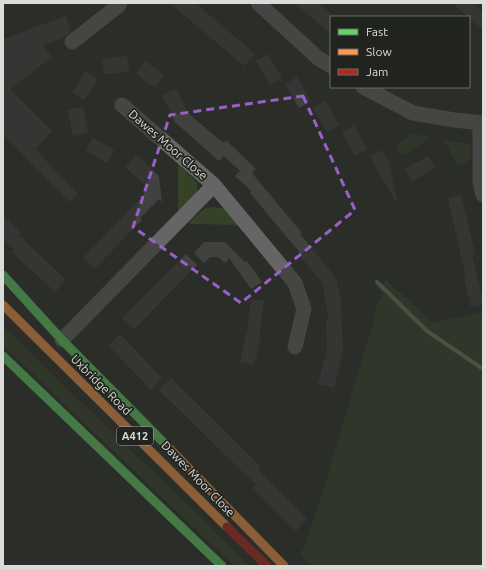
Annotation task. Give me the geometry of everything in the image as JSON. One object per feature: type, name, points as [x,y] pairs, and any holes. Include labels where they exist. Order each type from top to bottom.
[{"type":"main road","name":"Dawes Moor Close","points":[[3,275],[62,340],[284,566]]},
{"type":"main road","name":"Uxbridge Road","points":[[3,305],[267,566]]},
{"type":"main road","name":"A412","points":[[3,356],[222,566]]},
{"type":"street","points":[[72,42],[120,3]]},
{"type":"street","points":[[258,3],[318,58],[330,65]]},
{"type":"street","points":[[365,88],[413,113],[482,123],[480,182],[483,195]]},
{"type":"street","name":"Dawes Moor Close","points":[[122,105],[214,185],[295,283],[304,309],[295,347]]},
{"type":"street","name":"Dawes Moor Close","points":[[62,340],[214,185]]},
{"type":"highlighted area","points":[[303,96],[355,210],[241,303],[133,227],[170,115]]},
{"type":"green space","points":[[411,134],[432,137],[402,156],[396,146]]},
{"type":"green space","points":[[444,140],[469,144],[471,148],[471,159],[458,166]]},
{"type":"green space","points":[[178,163],[197,183],[197,193],[181,212],[178,210]]},
{"type":"green space","points":[[210,207],[224,208],[240,225],[190,224],[189,222],[204,209]]},
{"type":"green space","points":[[386,280],[432,323],[483,312],[483,566],[312,566],[300,554],[305,546],[326,481],[373,323],[376,308],[383,292],[377,288]]},
{"type":"green space","points":[[3,326],[250,566],[234,566],[3,345]]},
{"type":"building","points":[[170,3],[195,3],[255,54],[244,66]]},
{"type":"building","points":[[294,3],[317,3],[331,14],[330,32]]},
{"type":"building","points":[[452,3],[473,3],[483,12],[483,30],[470,19],[470,16],[467,16]]},
{"type":"building","points":[[66,16],[71,31],[65,37],[43,45],[52,57],[10,89],[52,131],[35,149],[78,194],[69,202],[3,134],[3,39]]},
{"type":"building","points":[[268,54],[282,78],[270,85],[256,61]]},
{"type":"building","points":[[127,56],[129,72],[104,74],[102,59]]},
{"type":"building","points":[[145,61],[164,75],[155,88],[136,74]]},
{"type":"building","points":[[86,71],[98,80],[84,100],[72,92]]},
{"type":"building","points":[[297,77],[311,101],[299,108],[285,84]]},
{"type":"building","points":[[176,89],[188,113],[223,143],[226,140],[256,169],[252,173],[302,233],[300,234],[336,278],[341,302],[343,352],[334,388],[318,384],[327,350],[326,320],[329,320],[322,282],[299,255],[301,254],[250,193],[251,191],[235,176],[240,171],[224,156],[219,161],[175,122],[162,95]]},
{"type":"building","points":[[326,101],[339,125],[327,132],[313,108]]},
{"type":"building","points":[[83,107],[88,133],[73,136],[68,110]]},
{"type":"building","points":[[354,125],[367,149],[355,156],[342,132]]},
{"type":"building","points":[[93,138],[114,150],[107,163],[86,151]]},
{"type":"building","points":[[382,150],[389,162],[397,199],[395,200],[370,157]]},
{"type":"building","points":[[137,155],[159,176],[162,202],[159,199],[140,218],[142,220],[94,269],[83,258],[140,199],[139,198],[148,188],[125,167]]},
{"type":"building","points":[[428,156],[435,168],[412,181],[405,169]]},
{"type":"building","points":[[461,195],[475,254],[472,255],[483,300],[483,305],[471,307],[448,198]]},
{"type":"building","points":[[3,215],[21,233],[19,235],[66,280],[55,292],[12,252],[14,249],[3,239]]},
{"type":"building","points":[[204,242],[225,242],[245,262],[247,261],[262,282],[251,289],[229,258],[225,263],[218,257],[210,257],[204,263],[194,253]]},
{"type":"building","points":[[186,254],[197,265],[134,329],[122,318]]},
{"type":"building","points":[[251,299],[264,301],[259,338],[261,339],[254,365],[240,362],[249,323]]},
{"type":"building","points":[[120,334],[162,378],[151,390],[109,346]]},
{"type":"building","points":[[171,378],[261,467],[258,470],[307,519],[296,531],[253,488],[256,485],[159,390]]},
{"type":"waterway","points":[[377,282],[427,331],[483,369]]},
{"type":"traffic: fast","points":[[3,275],[62,340],[168,447]]},
{"type":"traffic: fast","points":[[3,356],[222,566]]},
{"type":"traffic: slow","points":[[3,305],[227,527]]},
{"type":"traffic: slow","points":[[168,447],[284,566]]},
{"type":"traffic: jam","points":[[227,527],[267,566]]}]
